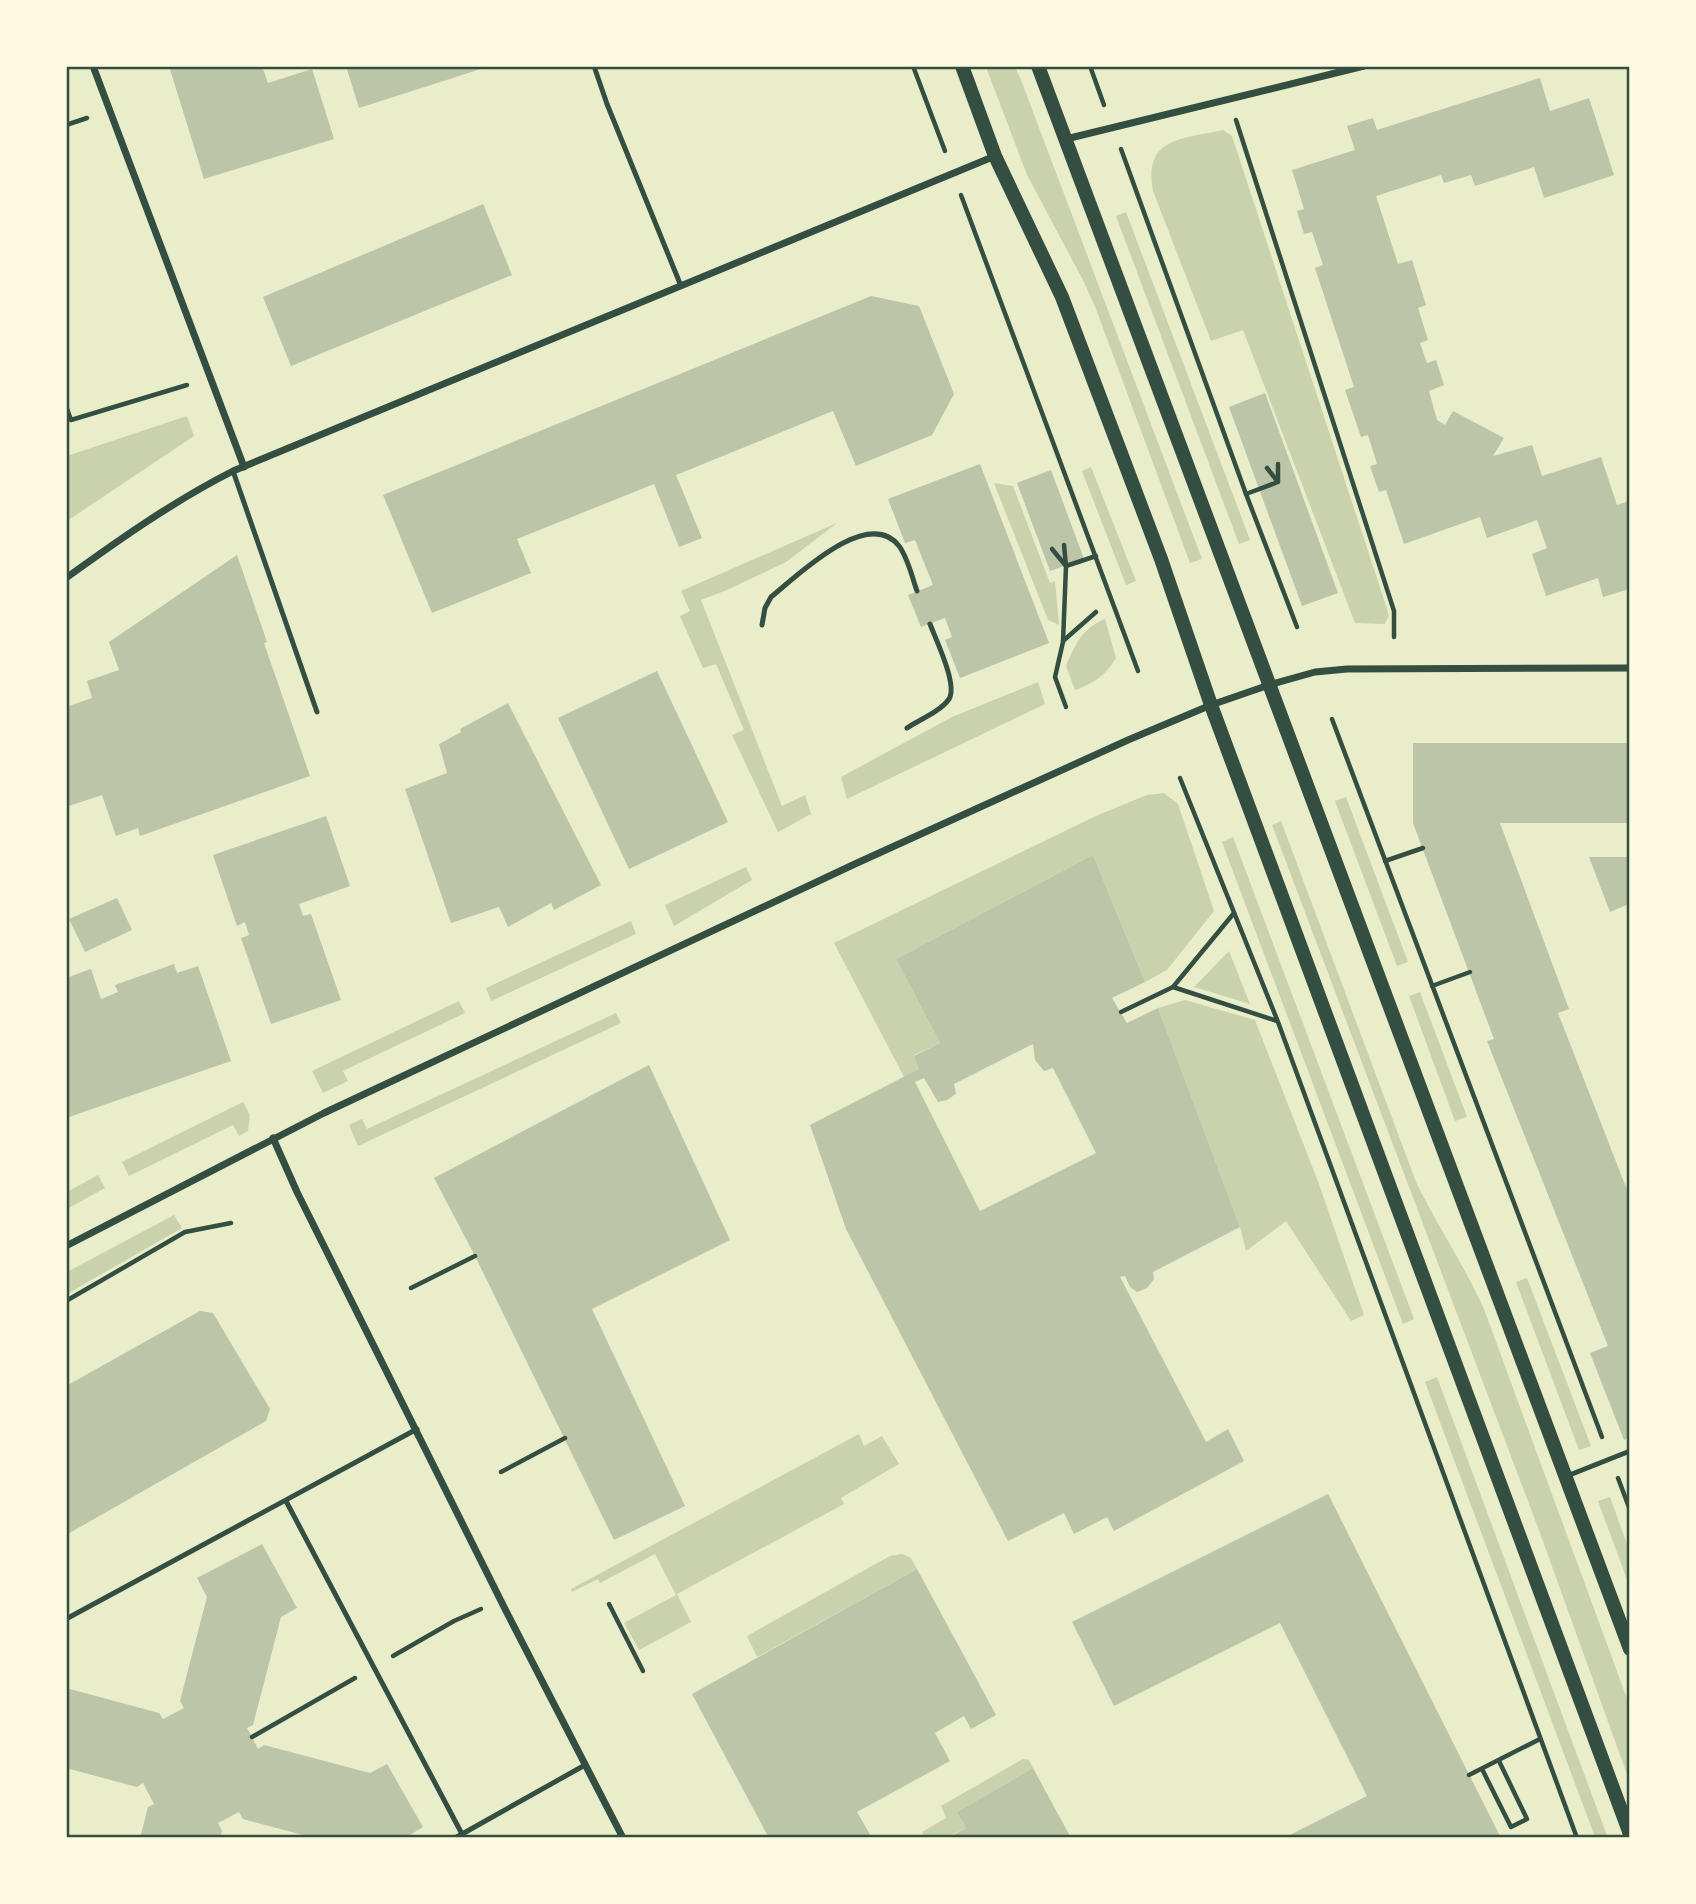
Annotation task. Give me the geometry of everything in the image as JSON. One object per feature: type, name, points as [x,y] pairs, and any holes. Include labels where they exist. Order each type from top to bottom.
[{"type":"main road","points":[[962,66],[995,156],[1062,297],[1161,559],[1211,705],[1629,1834]]},
{"type":"main road","points":[[1038,66],[1629,1649]]},
{"type":"street","points":[[93,66],[244,467]]},
{"type":"street","points":[[1065,139],[1364,66]]},
{"type":"street","points":[[66,578],[158,514],[233,471],[995,156]]},
{"type":"street","points":[[66,1247],[273,1138],[857,863],[1211,705],[1315,672],[1347,669],[1629,668]]},
{"type":"street","points":[[273,1138],[297,1192],[623,1838]]},
{"type":"lane","points":[[594,66],[681,286]]},
{"type":"lane","points":[[233,471],[317,712]]},
{"type":"lane","points":[[762,625],[765,608],[771,597],[836,546],[861,535],[883,535],[898,546],[917,592]]},
{"type":"lane","points":[[907,728],[943,705],[951,695],[952,684],[930,624]]},
{"type":"lane","points":[[66,1619],[417,1429]]},
{"type":"lane","points":[[1566,1477],[1629,1451]]},
{"type":"lane","points":[[286,1502],[462,1834]]},
{"type":"lane","points":[[455,1838],[585,1765]]},
{"type":"path","points":[[913,66],[1138,671]]},
{"type":"path","points":[[1090,66],[1297,627]]},
{"type":"path","points":[[1230,100],[1394,611],[1394,637]]},
{"type":"path","points":[[66,406],[69,421],[209,378]]},
{"type":"path","points":[[1278,482],[1279,464]]},
{"type":"path","points":[[1267,468],[1278,482]]},
{"type":"path","points":[[1246,494],[1278,482]]},
{"type":"path","points":[[1065,545],[1063,642],[1055,677],[1066,708]]},
{"type":"path","points":[[1052,549],[1066,566]]},
{"type":"path","points":[[1066,566],[1096,556]]},
{"type":"path","points":[[1063,642],[1096,612]]},
{"type":"path","points":[[1332,719],[1629,1510]]},
{"type":"path","points":[[1180,778],[1278,1022],[1577,1838]]},
{"type":"path","points":[[1385,861],[1423,848]]},
{"type":"path","points":[[1121,1012],[1173,987],[1234,913]]},
{"type":"path","points":[[1432,986],[1470,972]]},
{"type":"path","points":[[1173,987],[1278,1022]]},
{"type":"path","points":[[66,1301],[185,1232],[231,1223]]},
{"type":"path","points":[[411,1288],[475,1256]]},
{"type":"path","points":[[501,1472],[565,1438]]},
{"type":"path","points":[[609,1604],[643,1671]]},
{"type":"path","points":[[454,1621],[484,1608]]},
{"type":"path","points":[[1469,1775],[1541,1739]]},
{"type":"path","points":[[1482,1769],[1511,1827],[1527,1819],[1499,1761]]},
{"type":"green space","points":[[986,67],[1015,67],[1021,80],[1202,559],[1190,563],[1096,309],[1027,175]]},
{"type":"green space","points":[[1223,130],[1232,136],[1389,615],[1385,624],[1355,623],[1243,330],[1211,341],[1153,191],[1151,173],[1160,150],[1181,139]]},
{"type":"green space","points":[[1126,212],[1250,540],[1239,544],[1116,216]]},
{"type":"green space","points":[[187,416],[194,436],[67,521],[67,456]]},
{"type":"green space","points":[[1091,467],[1136,581],[1126,585],[1082,471]]},
{"type":"green space","points":[[994,483],[1013,486],[1050,583],[1055,581],[1059,625],[1048,620]]},
{"type":"green space","points":[[837,523],[786,562],[701,600],[782,806],[805,795],[811,814],[778,832],[732,735],[744,730],[716,664],[703,668],[680,616],[690,611],[681,591]]},
{"type":"green space","points":[[1105,619],[1116,658],[1098,678],[1075,690],[1066,666],[1085,632]]},
{"type":"green space","points":[[1038,682],[1045,704],[847,799],[841,777],[952,717]]},
{"type":"green space","points":[[1164,793],[1178,804],[1214,911],[1167,970],[1145,982],[1093,855],[896,959],[940,1043],[914,1055],[919,1069],[904,1077],[834,943],[1098,815],[1147,795]]},
{"type":"green space","points":[[1346,797],[1408,962],[1397,966],[1335,801]]},
{"type":"green space","points":[[1281,821],[1416,1182],[1484,1309],[1629,1704],[1629,1780],[1540,1533],[1272,825]]},
{"type":"green space","points":[[1233,837],[1414,1319],[1403,1324],[1222,842]]},
{"type":"green space","points":[[746,867],[752,880],[674,926],[665,905]]},
{"type":"green space","points":[[631,921],[636,934],[491,1001],[486,988]]},
{"type":"green space","points":[[1229,951],[1250,1004],[1194,987]]},
{"type":"green space","points":[[1420,992],[1467,1117],[1455,1121],[1409,996]]},
{"type":"green space","points":[[1185,1000],[1255,1020],[1319,1184],[1364,1315],[1351,1321],[1286,1221],[1246,1251],[1240,1227],[1158,1008]]},
{"type":"green space","points":[[459,1001],[465,1013],[343,1071],[348,1081],[323,1093],[312,1071]]},
{"type":"green space","points":[[616,1013],[621,1023],[358,1146],[349,1125],[362,1119],[367,1129]]},
{"type":"green space","points":[[243,1102],[250,1115],[248,1131],[239,1136],[233,1125],[129,1176],[122,1162]]},
{"type":"green space","points":[[98,1175],[105,1188],[67,1209],[67,1192]]},
{"type":"green space","points":[[174,1215],[182,1228],[67,1294],[67,1272]]},
{"type":"green space","points":[[1527,1278],[1591,1446],[1579,1450],[1516,1282]]},
{"type":"green space","points":[[1437,1377],[1607,1837],[1595,1837],[1425,1382]]},
{"type":"green space","points":[[859,1434],[864,1446],[882,1436],[899,1464],[841,1498],[844,1504],[677,1594],[691,1622],[639,1650],[624,1623],[676,1595],[655,1554],[600,1583],[598,1579],[572,1592],[571,1589]]},
{"type":"green space","points":[[1610,1497],[1629,1550],[1629,1585],[1598,1501]]},
{"type":"green space","points":[[902,1554],[911,1558],[917,1569],[757,1657],[747,1636],[890,1556]]},
{"type":"green space","points":[[1023,1759],[1029,1760],[1033,1768],[957,1812],[966,1828],[948,1837],[925,1837],[922,1832],[946,1818],[941,1806]]},
{"type":"building","points":[[169,66],[262,66],[268,83],[312,69],[334,139],[204,179]]},
{"type":"building","points":[[346,66],[487,66],[487,67],[359,108]]},
{"type":"building","points":[[1540,78],[1550,111],[1589,98],[1614,175],[1544,198],[1534,167],[1475,186],[1471,175],[1444,183],[1441,175],[1376,196],[1398,264],[1412,260],[1426,305],[1418,308],[1428,340],[1420,343],[1427,363],[1436,360],[1444,385],[1429,391],[1437,420],[1445,425],[1453,411],[1504,438],[1493,456],[1532,445],[1542,476],[1601,457],[1617,505],[1629,501],[1629,589],[1603,597],[1598,578],[1546,596],[1532,554],[1547,548],[1537,520],[1487,538],[1480,517],[1404,544],[1386,490],[1379,492],[1370,466],[1377,464],[1368,435],[1361,437],[1345,390],[1354,387],[1315,268],[1323,265],[1312,232],[1304,234],[1297,211],[1304,209],[1292,170],[1355,150],[1347,126],[1373,118],[1377,130]]},
{"type":"building","points":[[483,204],[512,275],[291,366],[263,297]]},
{"type":"building","points":[[871,296],[919,306],[954,394],[932,435],[856,466],[833,411],[676,475],[702,538],[679,547],[654,484],[517,539],[531,573],[432,613],[383,495]]},
{"type":"building","points":[[1265,393],[1338,593],[1302,606],[1229,407]]},
{"type":"building","points":[[980,464],[1049,643],[960,678],[945,640],[952,637],[945,618],[921,627],[908,595],[933,585],[915,540],[905,543],[888,499]]},
{"type":"building","points":[[1051,470],[1084,559],[1050,571],[1017,483]]},
{"type":"building","points":[[237,555],[310,776],[140,836],[138,828],[116,836],[102,795],[66,807],[66,707],[92,698],[87,681],[119,670],[109,642]]},
{"type":"building","points":[[657,671],[728,822],[629,869],[558,718]]},
{"type":"building","points":[[508,703],[601,885],[554,910],[551,903],[508,927],[499,907],[451,923],[405,789],[447,773],[439,744],[461,732],[460,729]]},
{"type":"building","points":[[1413,743],[1629,743],[1629,823],[1500,823],[1569,1009],[1558,1013],[1629,1195],[1629,1438],[1624,1440],[1590,1353],[1608,1346],[1487,1041],[1494,1039],[1413,823]]},
{"type":"building","points":[[326,816],[350,886],[299,904],[303,916],[311,914],[341,1000],[271,1024],[241,938],[249,935],[245,922],[237,926],[213,855]]},
{"type":"building","points":[[1093,855],[1145,982],[1112,998],[1127,1023],[1158,1008],[1240,1227],[1153,1272],[1154,1279],[1147,1288],[1137,1292],[1130,1287],[1125,1276],[1120,1277],[1206,1442],[1228,1429],[1244,1461],[1114,1531],[1107,1517],[1074,1534],[1064,1513],[1008,1541],[846,1229],[810,1125],[919,1069],[914,1056],[940,1043],[896,959]],"holes":[[[1033,1044],[1035,1060],[1044,1071],[1053,1068],[1096,1153],[980,1211],[915,1082],[924,1078],[938,1102],[956,1094],[954,1084]]]},
{"type":"building","points":[[1589,857],[1629,857],[1629,904],[1610,912]]},
{"type":"building","points":[[117,898],[132,930],[85,952],[69,919]]},
{"type":"building","points":[[174,964],[177,973],[198,966],[231,1061],[66,1118],[66,978],[91,969],[101,999],[118,992],[115,985]]},
{"type":"building","points":[[649,1065],[730,1240],[592,1309],[685,1506],[614,1540],[434,1178]]},
{"type":"building","points":[[200,1311],[213,1313],[270,1409],[266,1421],[66,1535],[66,1386]]},
{"type":"building","points":[[1328,1494],[1501,1838],[1284,1838],[1367,1796],[1280,1623],[1114,1706],[1072,1622]]},
{"type":"building","points":[[262,1544],[297,1608],[281,1617],[253,1725],[247,1728],[258,1749],[264,1745],[370,1773],[387,1764],[423,1827],[405,1838],[314,1838],[243,1819],[239,1812],[218,1823],[222,1831],[220,1838],[140,1838],[148,1807],[154,1804],[143,1783],[137,1787],[66,1768],[66,1688],[159,1713],[163,1719],[184,1708],[180,1701],[207,1597],[197,1578]]},
{"type":"building","points":[[917,1569],[996,1715],[971,1729],[964,1716],[935,1733],[950,1761],[857,1812],[872,1838],[769,1838],[692,1694]]},
{"type":"building","points":[[1033,1768],[1071,1838],[948,1838],[966,1828],[957,1812]]}]
